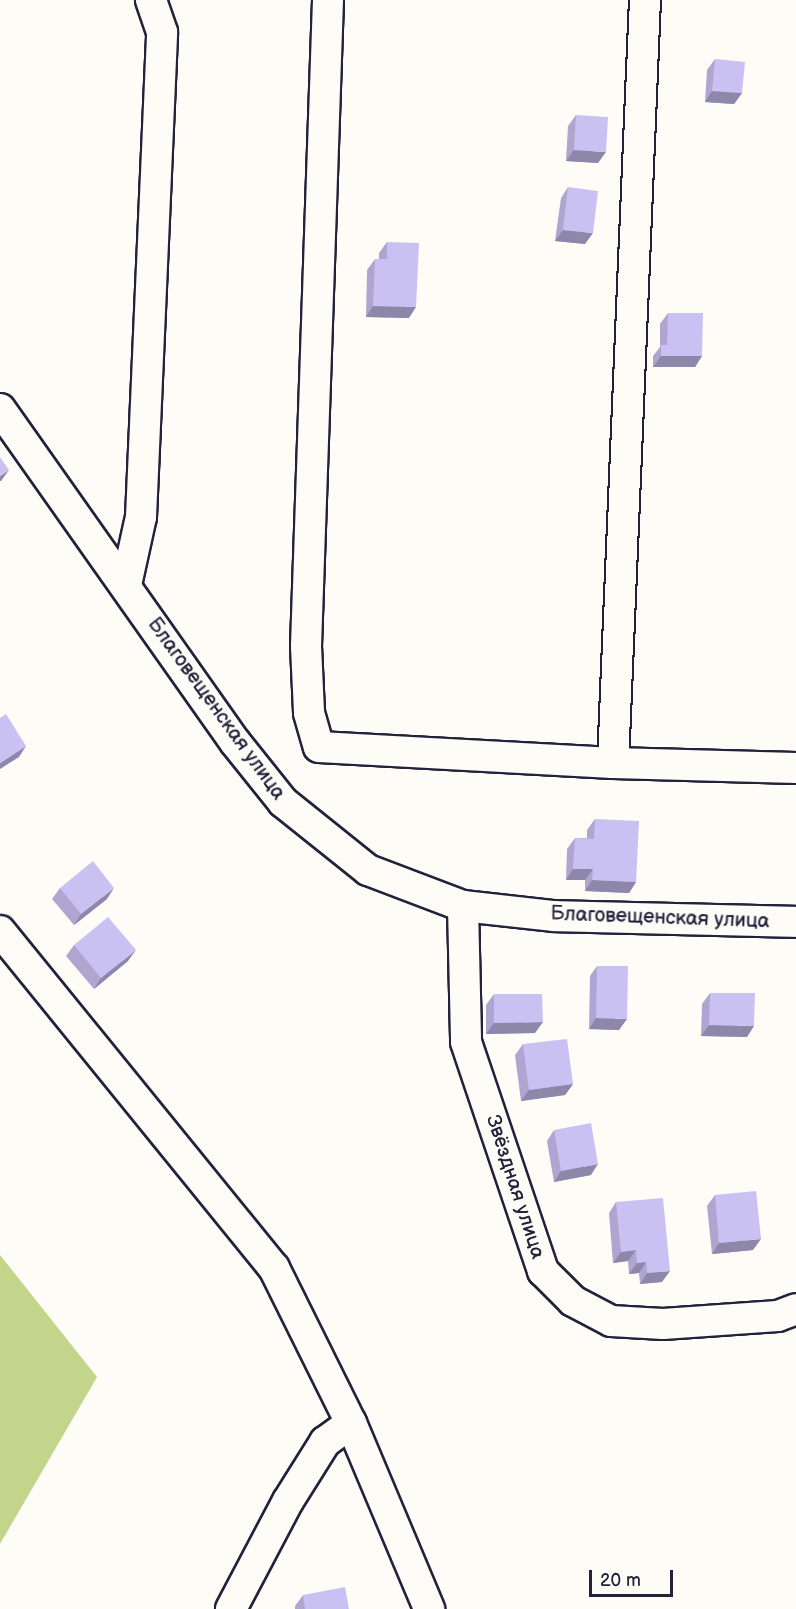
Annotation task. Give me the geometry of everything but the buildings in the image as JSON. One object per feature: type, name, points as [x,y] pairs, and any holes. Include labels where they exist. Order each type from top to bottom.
[{"type":"street","points":[[126,585],[141,517],[160,91],[162,32],[151,0]]},
{"type":"street","points":[[328,0],[306,646],[309,713],[319,747],[613,763],[796,768]]},
{"type":"street","points":[[613,763],[645,0]]},
{"type":"street","name":"Благовещенская улица","points":[[0,409],[235,742],[283,802],[368,870],[463,906],[554,916],[796,922]]},
{"type":"street","name":"Звёздная улица","points":[[463,906],[466,1042],[543,1271],[573,1301],[611,1321],[663,1324],[778,1316],[796,1309]]},
{"type":"street","points":[[0,931],[274,1268],[351,1423],[429,1609]]},
{"type":"street","points":[[231,1609],[325,1442],[351,1423]]},
{"type":"green space","points":[[0,1255],[97,1377],[0,1544]]}]
